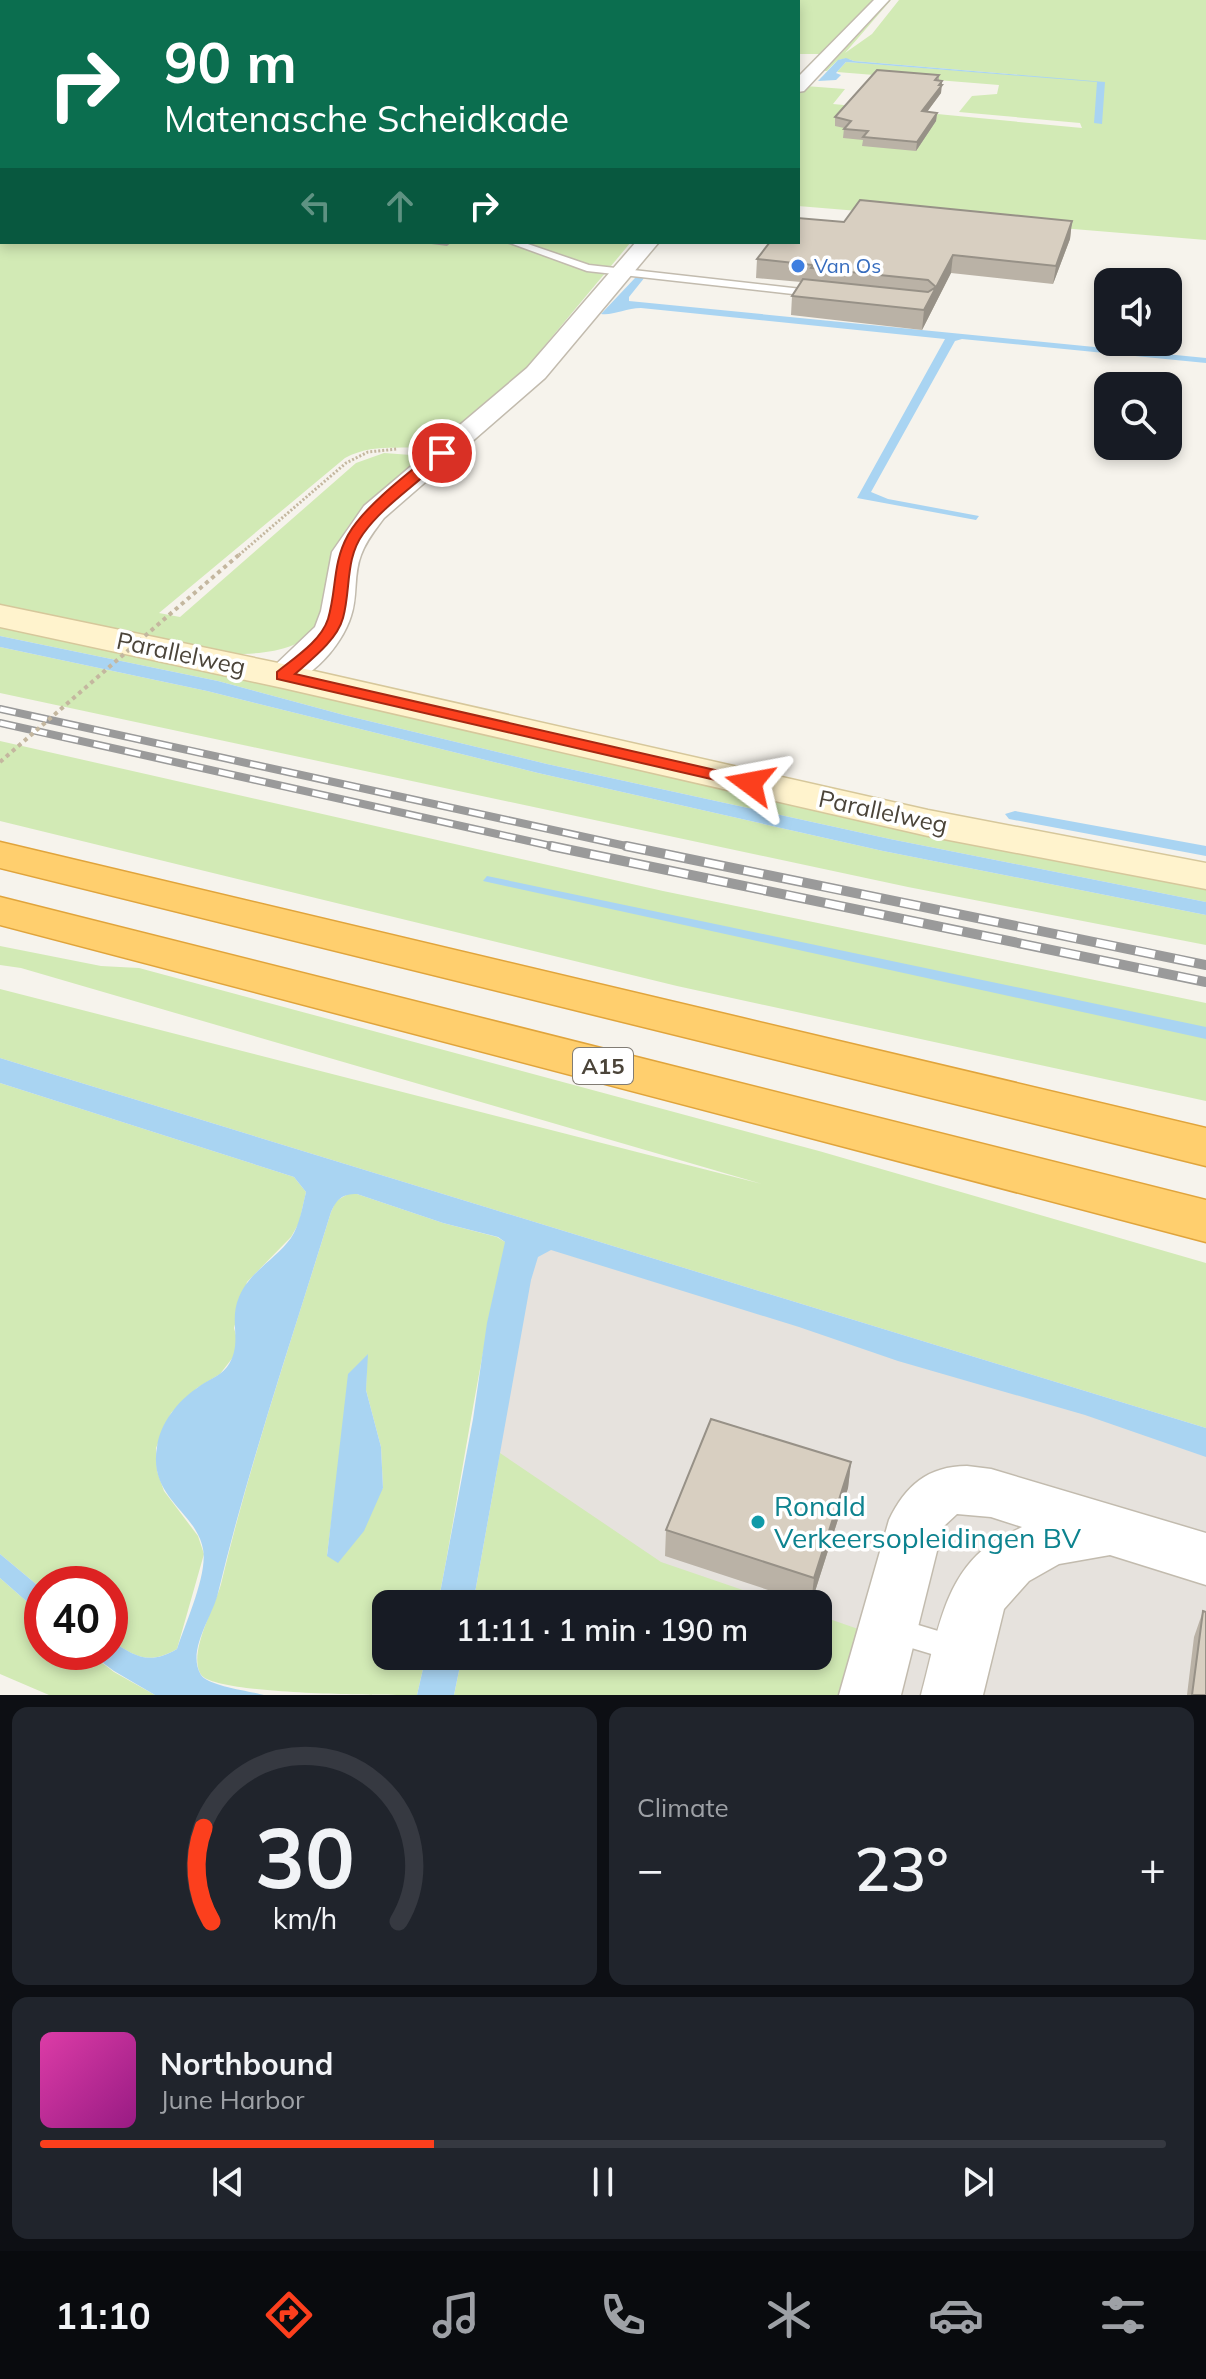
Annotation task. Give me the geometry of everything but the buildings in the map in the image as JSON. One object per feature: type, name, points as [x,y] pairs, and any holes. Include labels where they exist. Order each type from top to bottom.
[{"type":"highway","points":[[0,855],[1206,1147]]},
{"type":"highway","name":"A15","points":[[0,911],[1206,1221]]},
{"type":"street","points":[[800,85],[882,0]]},
{"type":"street","points":[[283,676],[309,654],[336,618],[343,561],[356,533],[398,488],[536,373],[646,244]]},
{"type":"street","name":"Parallelweg","points":[[0,616],[283,676],[928,823],[1206,876]]},
{"type":"street","points":[[870,1695],[917,1520],[928,1501],[946,1491],[967,1488],[991,1493],[1206,1559]]},
{"type":"street","points":[[956,1672],[978,1596],[1009,1563],[1049,1541],[1113,1530]]},
{"type":"lane","points":[[518,244],[587,268],[834,296]]},
{"type":"lane","points":[[887,1629],[956,1672]]},
{"type":"path","points":[[0,762],[356,457],[393,449],[442,453]]},
{"type":"shaded area","points":[[525,1233],[1206,1441],[1206,1695],[813,1695],[819,1670],[832,1670],[832,1590],[697,1590],[653,1575],[481,1457]]},
{"type":"green space","points":[[800,0],[875,0],[823,54],[800,54]]},
{"type":"green space","points":[[886,0],[891,0],[845,53],[872,34],[899,0],[1206,0],[1206,240],[800,206],[800,91],[805,86],[845,89],[833,104],[1082,128],[1080,123],[959,112],[972,96],[997,94],[999,85],[837,72],[846,62],[1055,78],[845,59],[839,60],[827,71],[819,71]]},
{"type":"green space","points":[[0,244],[629,244],[526,368],[443,441],[420,447],[371,449],[345,458],[159,613],[180,617],[356,463],[384,453],[425,456],[376,496],[350,524],[331,566],[321,619],[306,638],[271,651],[233,654],[0,609]]},
{"type":"green space","points":[[0,625],[780,803],[1206,888],[1206,902],[890,839],[547,764],[218,681],[0,636]]},
{"type":"green space","points":[[0,647],[207,691],[538,773],[883,851],[1206,915],[1206,945],[908,887],[0,693]]},
{"type":"green space","points":[[0,741],[663,891],[1206,1003],[1206,1101],[677,986],[0,821]]},
{"type":"green space","points":[[0,946],[101,966],[139,968],[819,1151],[1206,1263],[1206,1428],[0,1058],[0,989],[762,1184],[21,968],[0,965]]},
{"type":"green space","points":[[0,1083],[294,1177],[306,1192],[299,1223],[291,1237],[247,1282],[234,1328],[237,1339],[234,1356],[220,1374],[197,1388],[171,1413],[156,1448],[157,1471],[164,1491],[198,1536],[204,1554],[177,1649],[149,1658],[128,1650],[128,1566],[24,1566],[24,1574],[0,1554]]},
{"type":"green space","points":[[348,1194],[357,1194],[505,1242],[440,1590],[372,1590],[372,1670],[423,1670],[417,1695],[304,1693],[240,1687],[202,1676],[198,1667],[199,1644],[221,1584],[259,1444],[336,1201]],"holes":[[[367,1355],[366,1390],[381,1447],[383,1488],[327,1555],[335,1493]]]},
{"type":"green space","points":[[500,1453],[661,1562],[743,1590],[476,1590]]},
{"type":"green space","points":[[0,1578],[24,1599],[24,1670],[111,1670],[155,1695],[49,1695],[0,1674]]},
{"type":"green space","points":[[832,1620],[861,1630],[845,1695],[454,1695],[459,1670],[832,1670]]},
{"type":"water","points":[[846,58],[1105,82],[1102,124],[1094,123],[1097,82],[846,62],[836,73],[841,75],[836,80],[818,81],[838,60]]},
{"type":"water","points":[[645,277],[629,301],[1094,347],[1094,352],[962,339],[955,341],[871,492],[888,499],[979,516],[976,520],[857,498],[945,339],[641,308],[601,314],[635,278]]},
{"type":"water","points":[[1135,356],[1182,356],[1206,358],[1206,363]]},
{"type":"water","points":[[0,636],[218,681],[547,764],[890,839],[1206,902],[1206,915],[883,851],[538,773],[207,691],[0,647]]},
{"type":"water","points":[[1015,811],[1206,846],[1206,856],[1009,819],[1005,814]]},
{"type":"water","points":[[487,876],[1206,1027],[1206,1039],[483,881]]},
{"type":"water","points":[[0,1058],[1206,1428],[1206,1457],[1085,1415],[898,1361],[551,1250],[538,1257],[531,1280],[476,1590],[441,1590],[473,1419],[487,1323],[505,1242],[498,1237],[443,1223],[357,1194],[347,1195],[338,1201],[331,1212],[257,1449],[218,1593],[198,1645],[197,1666],[205,1679],[264,1695],[155,1695],[113,1670],[128,1670],[128,1651],[150,1658],[177,1649],[199,1585],[204,1559],[199,1536],[159,1479],[156,1464],[159,1438],[166,1421],[183,1399],[227,1367],[234,1350],[239,1297],[256,1273],[291,1238],[299,1222],[306,1192],[294,1177],[0,1083]]},
{"type":"water","points":[[368,1354],[366,1390],[381,1447],[383,1488],[364,1531],[338,1563],[327,1556],[348,1374]]},
{"type":"water","points":[[0,1554],[24,1574],[24,1599],[0,1578]]},
{"type":"water","points":[[423,1670],[459,1670],[454,1695],[417,1695]]},
{"type":"railway","points":[[0,709],[635,848]]},
{"type":"railway","points":[[0,723],[552,846]]},
{"type":"railway","points":[[552,846],[1206,982]]},
{"type":"railway","points":[[552,846],[560,848]]},
{"type":"railway","points":[[626,846],[1206,965]]},
{"type":"place","name":"Van Os","points":[[798,266]]},
{"type":"place","name":"Ronald Verkeersopleidingen BV","points":[[758,1522]]},
{"type":"route","points":[[442,453],[398,488],[356,533],[343,561],[336,618],[321,642],[283,676],[750,783]]}]
